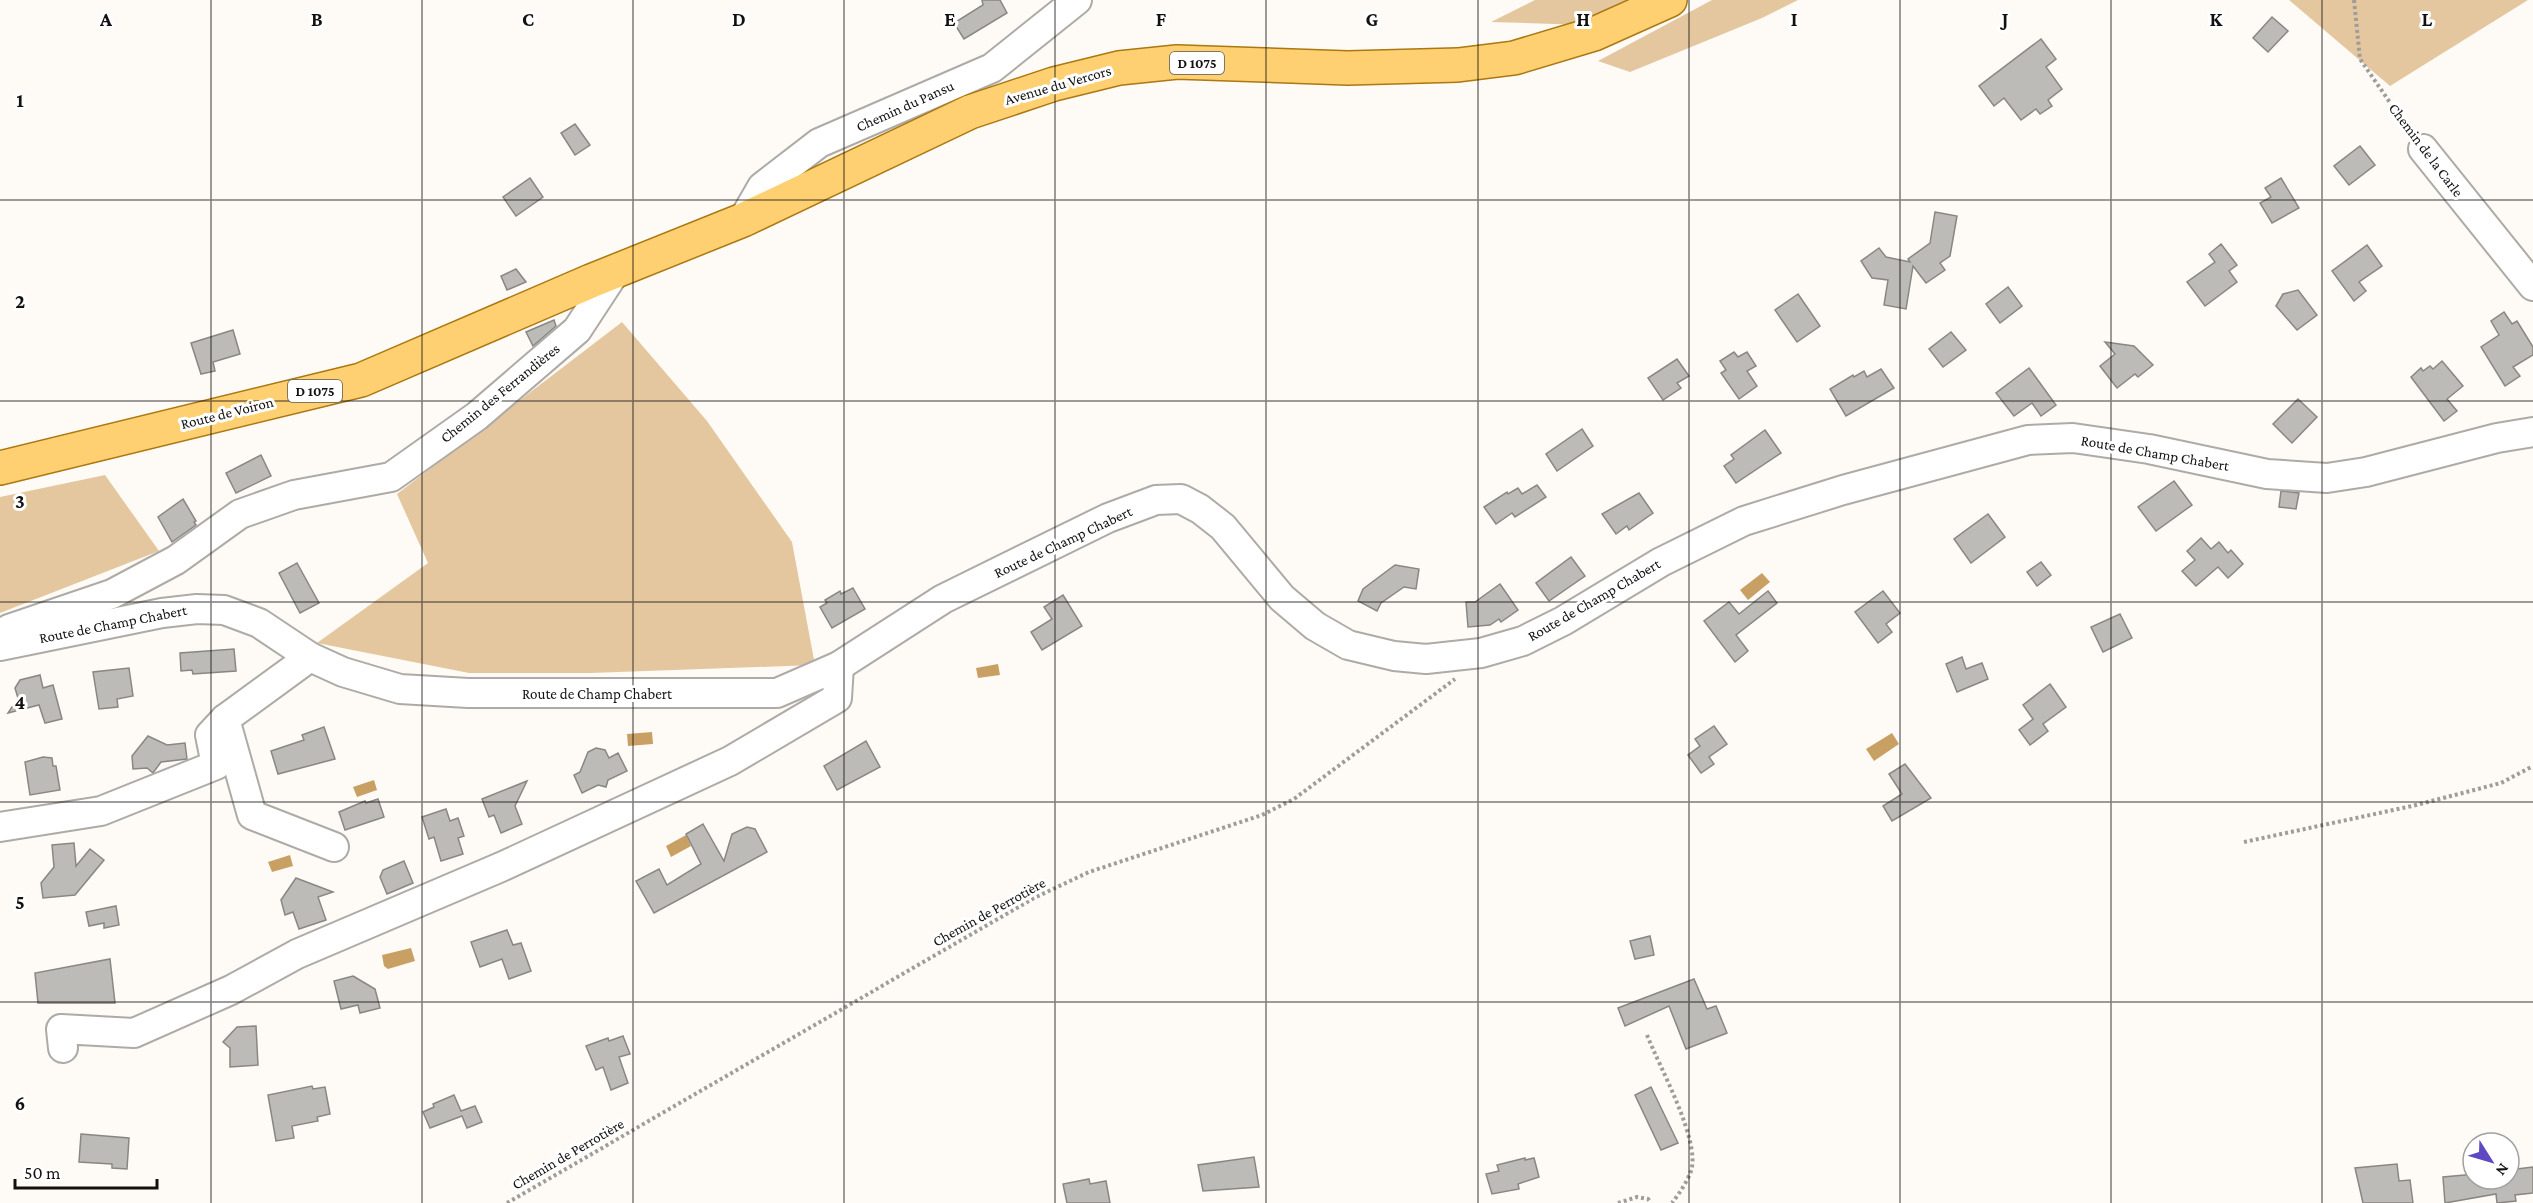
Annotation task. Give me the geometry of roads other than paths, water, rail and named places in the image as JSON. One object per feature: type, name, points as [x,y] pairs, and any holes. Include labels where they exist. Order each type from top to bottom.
[{"type":"main road","name":"Avenue du Vercors","points":[[615,272],[743,220],[970,112],[1054,84],[1108,70],[1177,62],[1348,68],[1458,65],[1514,58],[1594,34],[1670,0]]},
{"type":"main road","name":"Route de Voiron","points":[[0,468],[361,380],[615,272]]},
{"type":"street","name":"Chemin du Pansu","points":[[743,220],[762,187],[819,143],[992,68],[1077,0]]},
{"type":"street","name":"Chemin de la Carle","points":[[2423,149],[2533,286]]},
{"type":"street","name":"Chemin des Ferrandières","points":[[0,634],[2,631],[112,594],[176,560],[240,514],[294,495],[391,477],[477,416],[577,330],[615,272]]},
{"type":"street","name":"Route de Champ Chabert","points":[[0,646],[162,613],[206,609],[224,610],[259,623],[310,657],[343,672],[400,689],[468,693],[777,693],[839,666],[943,600],[1078,532],[1156,500],[1181,499],[1200,509],[1223,527],[1282,598],[1315,626],[1348,645],[1394,656],[1426,659],[1481,653],[1523,640],[1563,621],[1661,562],[1744,521],[1843,490],[2028,440],[2073,438],[2149,449],[2266,474],[2327,478],[2366,472],[2497,438],[2533,432]]},
{"type":"street","points":[[0,827],[101,811],[216,765],[210,735],[225,719],[310,657]]},
{"type":"street","points":[[63,1048],[61,1029],[134,1033],[231,990],[297,954],[501,867],[730,761],[837,698],[839,666]]},
{"type":"street","points":[[225,719],[252,814],[334,847]]}]
